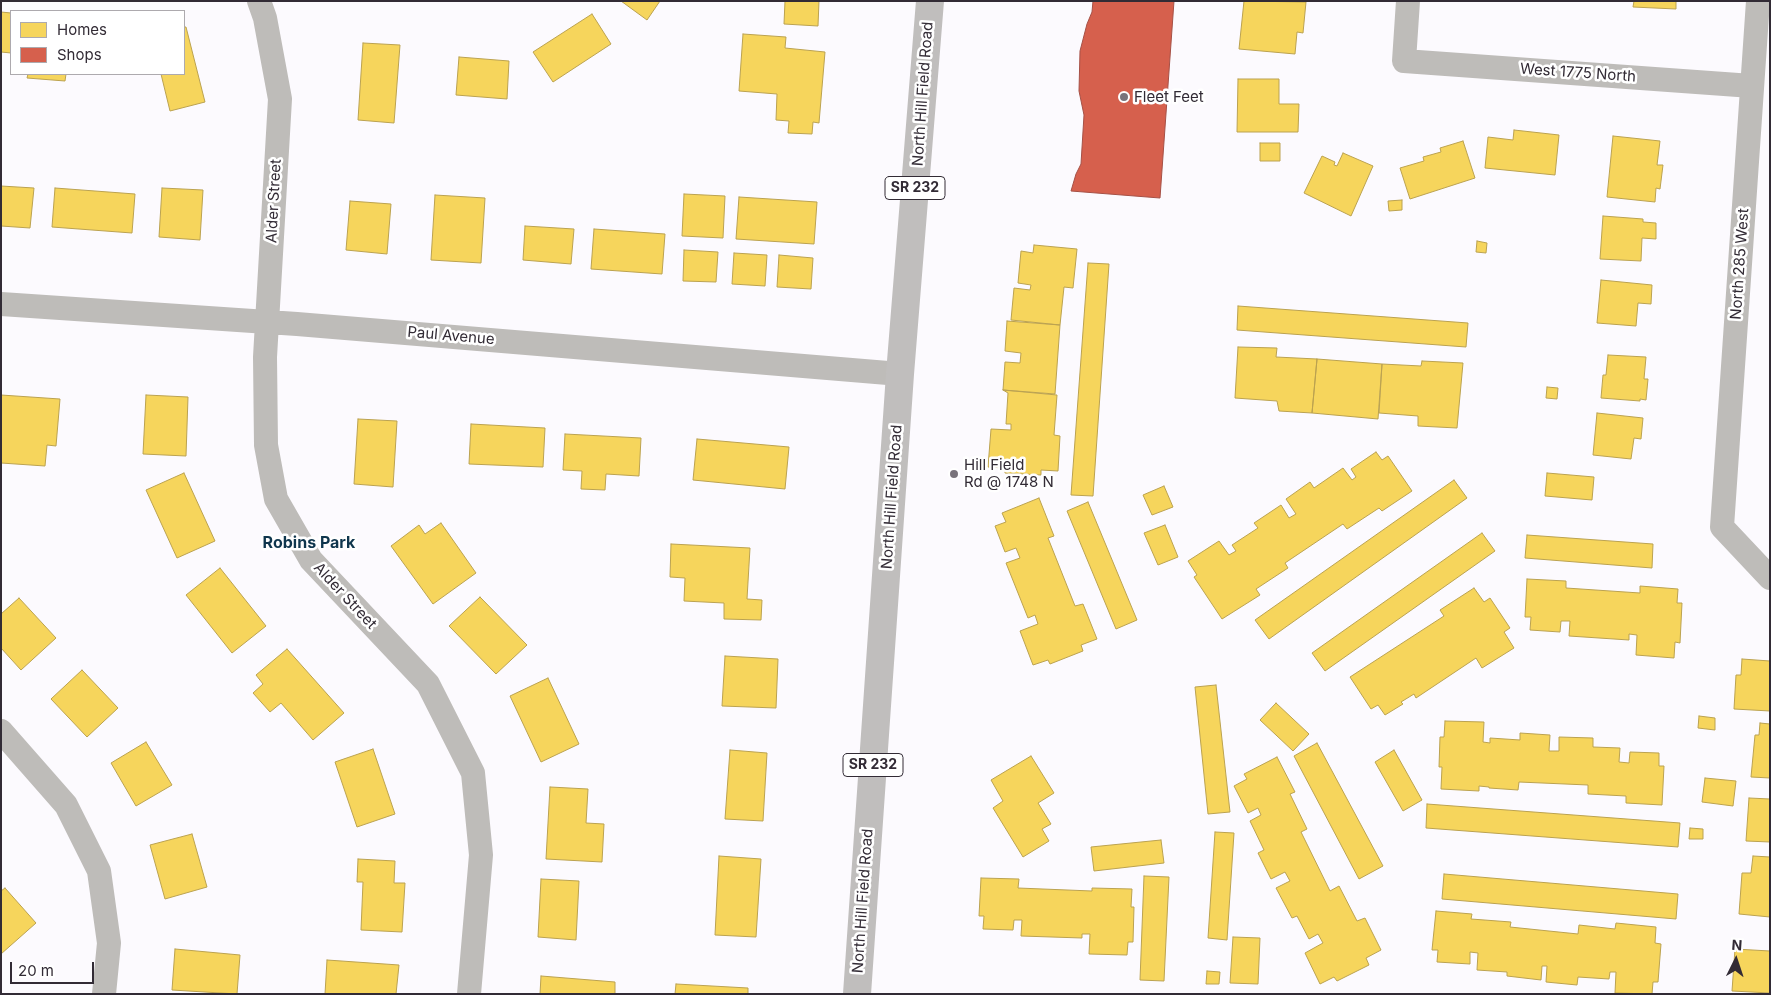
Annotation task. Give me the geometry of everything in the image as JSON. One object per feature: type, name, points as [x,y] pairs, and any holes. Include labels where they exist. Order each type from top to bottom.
[{"type":"main road","name":"North Hill Field Road","points":[[857,994],[900,374],[930,1]]},
{"type":"street","name":"Alder Street","points":[[259,1],[265,18],[280,98],[265,357],[266,445],[276,499],[311,560],[428,684],[474,773],[481,855],[469,994]]},
{"type":"street","name":"West 1775 North","points":[[1408,1],[1404,61],[1752,86]]},
{"type":"street","name":"North 285 West","points":[[1758,1],[1722,527],[1770,578]]},
{"type":"street","name":"Paul Avenue","points":[[1,304],[268,322],[900,374]]},
{"type":"street","points":[[1,731],[66,805],[99,871],[109,942],[104,994]]},
{"type":"building: Homes","points":[[621,1],[660,1],[647,20]]},
{"type":"building: Homes","points":[[785,1],[819,1],[818,26],[784,24]]},
{"type":"building: Homes","points":[[1244,1],[1306,2],[1303,33],[1297,32],[1295,54],[1239,49]]},
{"type":"building: Homes","points":[[1634,1],[1676,1],[1676,9],[1633,7]]},
{"type":"building: Homes","points":[[1,12],[10,13],[10,53],[1,52]]},
{"type":"building: Homes","points":[[592,14],[611,44],[553,82],[533,52]]},
{"type":"building: Homes","points":[[186,27],[205,102],[170,111],[161,75],[185,75]]},
{"type":"building: Homes","points":[[743,34],[786,37],[785,48],[825,52],[819,123],[813,122],[812,134],[788,133],[789,121],[776,120],[777,94],[739,91]]},
{"type":"building: Homes","points":[[363,43],[400,45],[394,123],[358,120]]},
{"type":"building: Homes","points":[[459,57],[509,61],[507,99],[456,95]]},
{"type":"building: Homes","points":[[28,75],[66,75],[65,81],[27,78]]},
{"type":"building: Homes","points":[[1238,79],[1279,79],[1279,104],[1299,104],[1298,132],[1237,132]]},
{"type":"building: Homes","points":[[1514,130],[1559,135],[1555,175],[1485,168],[1488,137],[1513,140]]},
{"type":"building: Homes","points":[[1613,136],[1660,141],[1657,165],[1663,165],[1660,189],[1656,188],[1655,202],[1607,197]]},
{"type":"building: Homes","points":[[1463,141],[1475,178],[1410,199],[1400,168],[1424,161],[1423,157],[1441,152],[1440,148]]},
{"type":"building: Homes","points":[[1260,143],[1280,143],[1280,161],[1260,161]]},
{"type":"building: Homes","points":[[1343,153],[1373,166],[1351,216],[1304,193],[1322,156],[1335,162],[1334,165],[1337,166]]},
{"type":"building: Homes","points":[[1,186],[34,188],[30,228],[1,226]]},
{"type":"building: Homes","points":[[55,188],[135,194],[132,233],[52,227]]},
{"type":"building: Homes","points":[[162,188],[203,190],[200,240],[159,237]]},
{"type":"building: Homes","points":[[684,194],[725,196],[723,238],[682,236]]},
{"type":"building: Homes","points":[[435,195],[485,198],[481,263],[431,260]]},
{"type":"building: Homes","points":[[739,197],[817,202],[814,244],[736,239]]},
{"type":"building: Homes","points":[[1402,200],[1402,210],[1389,211],[1388,201]]},
{"type":"building: Homes","points":[[350,201],[391,204],[387,254],[346,250]]},
{"type":"building: Homes","points":[[1603,216],[1643,219],[1643,222],[1656,223],[1656,239],[1642,238],[1641,261],[1600,259]]},
{"type":"building: Homes","points":[[525,226],[574,229],[571,264],[523,260]]},
{"type":"building: Homes","points":[[594,229],[665,234],[662,274],[591,269]]},
{"type":"building: Homes","points":[[1477,241],[1487,243],[1486,253],[1476,252]]},
{"type":"building: Homes","points":[[1034,245],[1077,249],[1073,288],[1064,287],[1060,325],[1011,320],[1014,288],[1030,290],[1031,285],[1018,283],[1021,251],[1033,253]]},
{"type":"building: Homes","points":[[684,250],[718,252],[716,282],[683,281]]},
{"type":"building: Homes","points":[[734,253],[767,255],[765,286],[732,284]]},
{"type":"building: Homes","points":[[779,255],[813,258],[811,289],[777,287]]},
{"type":"building: Homes","points":[[1088,263],[1109,264],[1093,496],[1071,495]]},
{"type":"building: Homes","points":[[1601,280],[1652,285],[1651,304],[1638,303],[1636,326],[1597,323]]},
{"type":"building: Homes","points":[[1238,306],[1468,323],[1466,347],[1237,330]]},
{"type":"building: Homes","points":[[1007,321],[1060,325],[1055,394],[1003,390],[1005,362],[1020,363],[1021,353],[1005,351]]},
{"type":"building: Homes","points":[[1238,347],[1277,348],[1276,357],[1317,359],[1312,413],[1279,411],[1277,401],[1235,398]]},
{"type":"building: Homes","points":[[1608,355],[1646,357],[1644,379],[1648,379],[1646,400],[1601,398],[1603,375],[1606,375]]},
{"type":"building: Homes","points":[[1317,359],[1382,364],[1378,419],[1312,413]]},
{"type":"building: Homes","points":[[1422,361],[1463,363],[1457,428],[1418,426],[1418,416],[1379,413],[1382,364],[1421,366]]},
{"type":"building: Homes","points":[[1547,387],[1558,388],[1557,399],[1546,398]]},
{"type":"building: Homes","points":[[1003,390],[1057,395],[1054,435],[1060,436],[1058,471],[1041,470],[1041,475],[1005,473],[1005,468],[988,467],[991,429],[1011,430],[1011,424],[1006,424],[1008,393]]},
{"type":"building: Homes","points":[[1,395],[60,399],[56,446],[47,445],[45,466],[1,463]]},
{"type":"building: Homes","points":[[146,395],[188,397],[186,456],[143,454]]},
{"type":"building: Homes","points":[[1597,413],[1643,418],[1641,439],[1634,438],[1631,459],[1593,455]]},
{"type":"building: Homes","points":[[358,419],[397,421],[393,487],[354,484]]},
{"type":"building: Homes","points":[[471,424],[545,428],[543,467],[469,464]]},
{"type":"building: Homes","points":[[565,434],[641,438],[639,476],[606,474],[605,490],[581,489],[582,471],[563,470]]},
{"type":"building: Homes","points":[[697,439],[789,447],[785,489],[693,480]]},
{"type":"building: Homes","points":[[1376,452],[1382,460],[1388,456],[1412,491],[1382,511],[1379,508],[1347,529],[1343,524],[1285,563],[1288,568],[1256,589],[1260,595],[1222,619],[1194,577],[1197,575],[1188,561],[1219,541],[1229,555],[1236,551],[1232,545],[1258,528],[1254,523],[1281,505],[1289,518],[1296,514],[1286,499],[1310,482],[1314,488],[1343,468],[1352,480],[1356,477],[1351,469]]},
{"type":"building: Homes","points":[[184,473],[215,541],[177,558],[146,490]]},
{"type":"building: Homes","points":[[1547,473],[1594,477],[1592,500],[1545,496]]},
{"type":"building: Homes","points":[[1454,480],[1467,498],[1269,639],[1255,620]]},
{"type":"building: Homes","points":[[1164,486],[1173,507],[1152,515],[1143,495]]},
{"type":"building: Homes","points":[[1039,498],[1054,536],[1048,538],[1075,606],[1083,604],[1097,639],[1081,645],[1083,651],[1050,664],[1048,660],[1033,665],[1020,631],[1038,624],[1035,615],[1028,618],[1006,563],[1020,558],[1016,548],[1005,552],[995,526],[1006,522],[1002,513]]},
{"type":"building: Homes","points":[[1088,502],[1137,620],[1116,629],[1067,511]]},
{"type":"building: Homes","points":[[441,523],[476,573],[433,604],[391,546],[419,525],[425,534]]},
{"type":"building: Homes","points":[[1165,525],[1178,557],[1158,565],[1144,533]]},
{"type":"building: Homes","points":[[1482,533],[1495,551],[1325,671],[1312,653]]},
{"type":"building: Homes","points":[[1527,535],[1653,544],[1652,568],[1525,558]]},
{"type":"building: Homes","points":[[671,544],[750,548],[747,599],[762,600],[761,620],[724,619],[724,603],[684,601],[685,578],[670,577]]},
{"type":"building: Homes","points":[[220,568],[266,626],[232,653],[186,595]]},
{"type":"building: Homes","points":[[1527,579],[1566,581],[1566,588],[1640,593],[1640,586],[1678,589],[1677,603],[1682,603],[1680,643],[1675,642],[1674,658],[1636,655],[1637,635],[1629,634],[1629,640],[1569,636],[1570,621],[1561,621],[1560,632],[1530,630],[1531,617],[1525,617]]},
{"type":"building: Homes","points":[[1474,588],[1484,602],[1490,598],[1510,628],[1504,632],[1514,648],[1482,668],[1476,658],[1416,698],[1414,694],[1401,702],[1403,704],[1385,715],[1378,705],[1371,709],[1350,677],[1444,616],[1440,610]]},
{"type":"building: Homes","points":[[480,597],[527,645],[496,674],[449,626]]},
{"type":"building: Homes","points":[[19,598],[56,638],[21,670],[1,648],[1,614]]},
{"type":"building: Homes","points":[[287,649],[344,713],[313,740],[281,703],[270,712],[253,693],[263,684],[256,675]]},
{"type":"building: Homes","points":[[725,656],[778,659],[776,708],[722,706]]},
{"type":"building: Homes","points":[[1742,659],[1770,661],[1770,711],[1734,709],[1736,675],[1741,675]]},
{"type":"building: Homes","points":[[82,670],[118,708],[87,737],[51,699]]},
{"type":"building: Homes","points":[[548,678],[579,744],[541,762],[510,696]]},
{"type":"building: Homes","points":[[1216,685],[1230,812],[1208,814],[1195,687]]},
{"type":"building: Homes","points":[[1276,703],[1309,734],[1293,751],[1260,720]]},
{"type":"building: Homes","points":[[1699,716],[1715,718],[1715,730],[1698,728]]},
{"type":"building: Homes","points":[[1445,721],[1484,722],[1483,742],[1490,743],[1490,738],[1520,740],[1520,733],[1550,735],[1549,751],[1559,751],[1559,737],[1593,738],[1593,747],[1620,748],[1619,762],[1629,763],[1630,752],[1659,753],[1659,766],[1664,766],[1662,805],[1626,803],[1626,796],[1588,794],[1588,785],[1519,782],[1518,790],[1479,786],[1479,791],[1441,789],[1442,767],[1439,767],[1440,737],[1444,737]]},
{"type":"building: Homes","points":[[1760,723],[1770,724],[1770,778],[1751,777],[1755,735],[1759,735]]},
{"type":"building: Homes","points":[[146,742],[172,785],[136,806],[111,763]]},
{"type":"building: Homes","points":[[1317,743],[1383,866],[1359,879],[1294,756]]},
{"type":"building: Homes","points":[[373,749],[395,814],[357,827],[335,762]]},
{"type":"building: Homes","points":[[730,750],[767,753],[763,821],[725,819]]},
{"type":"building: Homes","points":[[1394,750],[1422,800],[1403,811],[1375,762]]},
{"type":"building: Homes","points":[[1031,756],[1054,793],[1038,803],[1051,824],[1042,829],[1049,841],[1023,857],[993,808],[1003,801],[991,780]]},
{"type":"building: Homes","points":[[1277,757],[1295,792],[1290,794],[1307,829],[1301,832],[1330,891],[1339,886],[1357,921],[1365,918],[1381,950],[1366,958],[1369,965],[1337,981],[1334,977],[1320,984],[1305,953],[1323,943],[1318,934],[1309,939],[1297,916],[1292,918],[1276,888],[1290,881],[1285,872],[1271,879],[1258,853],[1264,850],[1250,821],[1261,815],[1258,808],[1248,813],[1234,786],[1247,779],[1244,774]]},
{"type":"building: Homes","points":[[1705,778],[1736,781],[1733,806],[1702,802]]},
{"type":"building: Homes","points":[[550,787],[588,789],[586,823],[604,824],[602,862],[546,859]]},
{"type":"building: Homes","points":[[1749,798],[1770,799],[1770,842],[1746,841]]},
{"type":"building: Homes","points":[[1427,804],[1680,823],[1678,847],[1426,828]]},
{"type":"building: Homes","points":[[1690,828],[1703,829],[1703,839],[1689,839]]},
{"type":"building: Homes","points":[[1215,832],[1234,833],[1227,940],[1208,938]]},
{"type":"building: Homes","points":[[192,834],[207,887],[165,899],[150,845]]},
{"type":"building: Homes","points":[[1161,840],[1164,863],[1094,871],[1091,847]]},
{"type":"building: Homes","points":[[719,856],[761,859],[756,937],[715,935]]},
{"type":"building: Homes","points":[[1753,856],[1770,857],[1770,917],[1739,914],[1742,873],[1751,873]]},
{"type":"building: Homes","points":[[358,859],[395,861],[394,883],[405,883],[402,932],[361,930],[363,882],[357,882]]},
{"type":"building: Homes","points":[[1444,874],[1678,894],[1676,919],[1442,899]]},
{"type":"building: Homes","points":[[1144,876],[1169,877],[1164,981],[1140,980]]},
{"type":"building: Homes","points":[[981,878],[1019,879],[1018,888],[1092,891],[1092,888],[1132,889],[1131,907],[1134,907],[1133,942],[1128,942],[1127,955],[1089,954],[1090,934],[1082,934],[1082,938],[1021,936],[1022,920],[1014,920],[1013,930],[983,929],[984,916],[979,916]]},
{"type":"building: Homes","points":[[541,879],[579,881],[576,940],[538,937]]},
{"type":"building: Homes","points":[[5,888],[36,923],[1,954],[1,891]]},
{"type":"building: Homes","points":[[1436,911],[1472,914],[1471,919],[1511,922],[1510,927],[1578,934],[1579,925],[1615,929],[1616,923],[1656,927],[1655,943],[1661,944],[1658,982],[1653,982],[1652,994],[1615,993],[1616,972],[1610,972],[1609,979],[1578,977],[1577,985],[1546,982],[1547,966],[1542,966],[1541,980],[1507,976],[1507,972],[1477,970],[1478,953],[1470,952],[1470,964],[1437,962],[1438,950],[1432,950]]},
{"type":"building: Homes","points":[[1233,937],[1260,938],[1258,984],[1230,983]]},
{"type":"building: Homes","points":[[175,949],[240,955],[237,994],[172,990]]},
{"type":"building: Homes","points":[[1735,949],[1770,951],[1770,993],[1732,991]]},
{"type":"building: Homes","points":[[327,960],[399,965],[396,994],[325,994]]},
{"type":"building: Homes","points":[[1207,971],[1220,972],[1219,984],[1206,984]]},
{"type":"building: Homes","points":[[541,976],[615,982],[615,994],[540,994]]},
{"type":"building: Homes","points":[[676,984],[748,988],[748,994],[675,994]]},
{"type":"building: Shops","name":"Fleet Feet","points":[[1093,1],[1174,1],[1160,198],[1071,191],[1081,164],[1084,115],[1079,91],[1080,51],[1092,12]]},
{"type":"place","name":"Fleet Feet","points":[[1124,97]]},
{"type":"place","name":"Hill Field Rd @ 1748 N","points":[[954,474]]},
{"type":"district","name":"Robins Park","points":[[309,543]]}]
